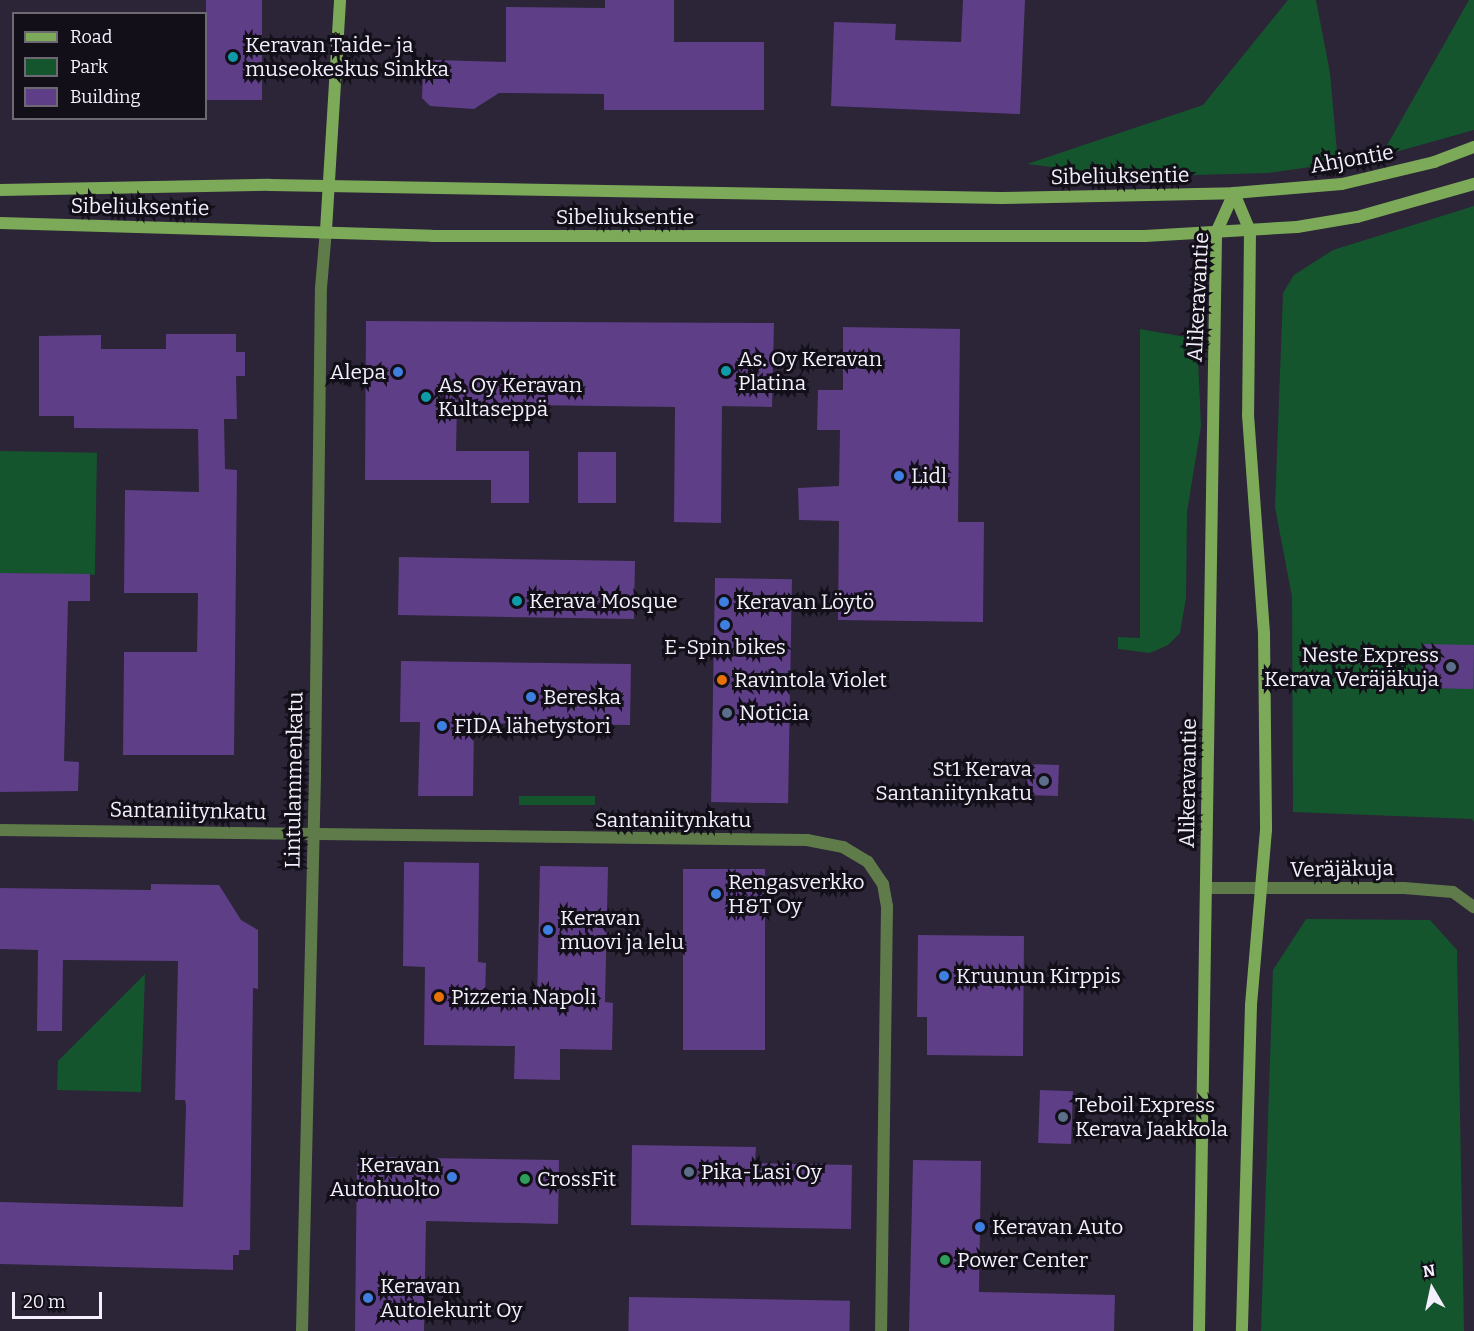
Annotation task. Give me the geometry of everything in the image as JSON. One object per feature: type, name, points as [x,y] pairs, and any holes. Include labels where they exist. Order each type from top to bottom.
[{"type":"main road","points":[[326,230],[340,0]]},
{"type":"main road","name":"Ahjontie","points":[[1234,193],[1342,184],[1389,174],[1474,147]]},
{"type":"main road","points":[[1250,231],[1347,219],[1395,208],[1474,184]]},
{"type":"main road","name":"Sibeliuksentie","points":[[0,190],[328,186],[1002,198],[1234,193]]},
{"type":"main road","points":[[1234,193],[1250,231],[1252,493],[1264,634],[1266,830],[1251,1005],[1242,1331]]},
{"type":"main road","name":"Alikeravantie","points":[[1199,1331],[1216,233],[1234,193]]},
{"type":"main road","name":"Sibeliuksentie","points":[[0,223],[326,230],[432,236],[1250,231]]},
{"type":"street","name":"Lintulammenkatu","points":[[302,1331],[313,834],[321,288],[326,230]]},
{"type":"street","name":"Santaniitynkatu","points":[[0,830],[807,840],[843,847],[868,862],[883,884],[887,906],[880,1331]]},
{"type":"street","name":"Veräjäkuja","points":[[1206,888],[1262,890],[1404,888],[1453,892],[1474,907]]},
{"type":"green space","points":[[1288,0],[1316,0],[1330,73],[1338,163],[1268,173],[1195,175],[1111,174],[1027,164],[1203,105]]},
{"type":"green space","points":[[1469,0],[1474,0],[1474,130],[1381,156]]},
{"type":"green space","points":[[1474,206],[1474,822],[1472,819],[1293,812],[1292,597],[1275,507],[1283,293],[1294,275],[1333,250]]},
{"type":"green space","points":[[1140,329],[1197,339],[1201,426],[1187,512],[1186,598],[1180,633],[1168,645],[1150,653],[1118,649],[1118,637],[1140,638]]},
{"type":"green space","points":[[0,451],[97,453],[95,575],[0,573]]},
{"type":"green space","points":[[519,796],[595,796],[595,805],[519,805]]},
{"type":"green space","points":[[1306,919],[1430,920],[1457,950],[1464,1331],[1261,1331],[1273,970]]},
{"type":"green space","points":[[145,974],[141,1092],[57,1090],[58,1061]]},
{"type":"building","name":"Keravan Taide- ja museokeskus Sinkka","points":[[206,0],[262,0],[262,100],[207,100]]},
{"type":"building","points":[[605,0],[674,0],[674,42],[764,42],[764,110],[604,110],[604,94],[499,93],[474,109],[430,106],[422,98],[423,69],[434,60],[506,62],[506,7],[605,8]]},
{"type":"building","points":[[963,0],[1025,0],[1020,114],[831,106],[834,22],[896,24],[895,40],[961,42]]},
{"type":"building","points":[[366,321],[774,323],[772,407],[722,406],[721,523],[674,522],[675,407],[457,404],[456,451],[529,451],[529,503],[491,503],[491,480],[365,480]]},
{"type":"building","name":"Lidl","points":[[843,327],[960,329],[958,522],[984,522],[983,622],[838,620],[839,521],[799,520],[798,488],[839,486],[840,430],[817,430],[818,390],[843,390]]},
{"type":"building","points":[[166,334],[236,334],[236,352],[245,352],[245,376],[236,376],[237,419],[224,419],[225,469],[237,470],[234,755],[123,755],[124,652],[197,652],[198,593],[124,593],[125,490],[199,492],[198,429],[74,428],[74,416],[39,416],[39,336],[101,335],[101,349],[166,349]]},
{"type":"building","points":[[578,452],[616,452],[616,503],[578,503]]},
{"type":"building","name":"Kerava Mosque","points":[[399,557],[635,561],[634,619],[398,615]]},
{"type":"building","points":[[0,573],[90,574],[90,601],[68,601],[64,761],[79,762],[78,791],[0,792]]},
{"type":"building","points":[[715,578],[792,579],[788,803],[711,802]]},
{"type":"building","points":[[1422,644],[1474,645],[1473,689],[1421,688]]},
{"type":"building","points":[[401,661],[631,664],[630,725],[474,723],[473,796],[418,796],[420,722],[400,722]]},
{"type":"building","points":[[1028,764],[1059,765],[1058,796],[1027,795]]},
{"type":"building","points":[[404,862],[479,863],[478,962],[486,963],[485,1001],[537,1000],[540,866],[608,867],[605,1002],[613,1003],[612,1050],[560,1049],[560,1080],[514,1079],[515,1046],[424,1045],[425,967],[403,966]]},
{"type":"building","points":[[683,869],[765,869],[765,1050],[683,1050]]},
{"type":"building","points":[[151,884],[219,885],[241,920],[258,930],[258,989],[253,988],[250,1250],[239,1250],[239,1255],[233,1255],[233,1270],[0,1264],[0,1202],[183,1207],[186,1106],[185,1100],[175,1100],[178,961],[63,960],[62,1031],[37,1031],[38,950],[0,949],[0,888],[151,890]]},
{"type":"building","points":[[918,935],[1024,936],[1023,1056],[927,1055],[927,1017],[917,1017]]},
{"type":"building","points":[[1040,1090],[1073,1091],[1071,1144],[1038,1143]]},
{"type":"building","points":[[632,1145],[756,1147],[755,1163],[852,1165],[851,1229],[631,1225]]},
{"type":"building","points":[[357,1157],[559,1160],[558,1224],[426,1221],[424,1331],[355,1331]]},
{"type":"building","name":"Power Center","points":[[913,1160],[981,1161],[979,1292],[1115,1295],[1114,1331],[909,1331]]},
{"type":"building","points":[[629,1297],[850,1301],[849,1331],[628,1331]]},
{"type":"place","name":"Keravan Taide- ja museokeskus Sinkka","points":[[233,57]]},
{"type":"place","name":"As. Oy Keravan Platina","points":[[726,371]]},
{"type":"place","name":"Alepa","points":[[398,372]]},
{"type":"place","name":"As. Oy Keravan Kultaseppä","points":[[426,397]]},
{"type":"place","name":"Lidl","points":[[899,476]]},
{"type":"place","name":"Kerava Mosque","points":[[517,601]]},
{"type":"place","name":"Keravan Löytö","points":[[724,602]]},
{"type":"place","name":"E-Spin bikes","points":[[725,625]]},
{"type":"place","name":"Neste Express Kerava Veräjäkuja","points":[[1451,667]]},
{"type":"place","name":"Ravintola Violet","points":[[722,680]]},
{"type":"place","name":"Bereska","points":[[531,697]]},
{"type":"place","name":"Noticia","points":[[727,713]]},
{"type":"place","name":"FIDA lähetystori","points":[[442,726]]},
{"type":"place","name":"St1 Kerava Santaniitynkatu","points":[[1044,781]]},
{"type":"place","name":"Rengasverkko H&T Oy","points":[[716,894]]},
{"type":"place","name":"Keravan muovi ja lelu","points":[[548,930]]},
{"type":"place","name":"Kruunun Kirppis","points":[[944,976]]},
{"type":"place","name":"Pizzeria Napoli","points":[[439,997]]},
{"type":"place","name":"Teboil Express Kerava Jaakkola","points":[[1063,1117]]},
{"type":"place","name":"Pika-Lasi Oy","points":[[689,1172]]},
{"type":"place","name":"Keravan Autohuolto","points":[[452,1177]]},
{"type":"place","name":"CrossFit","points":[[525,1179]]},
{"type":"place","name":"Keravan Auto","points":[[980,1227]]},
{"type":"place","name":"Power Center","points":[[945,1260]]},
{"type":"place","name":"Keravan Autolekurit Oy","points":[[368,1298]]}]
